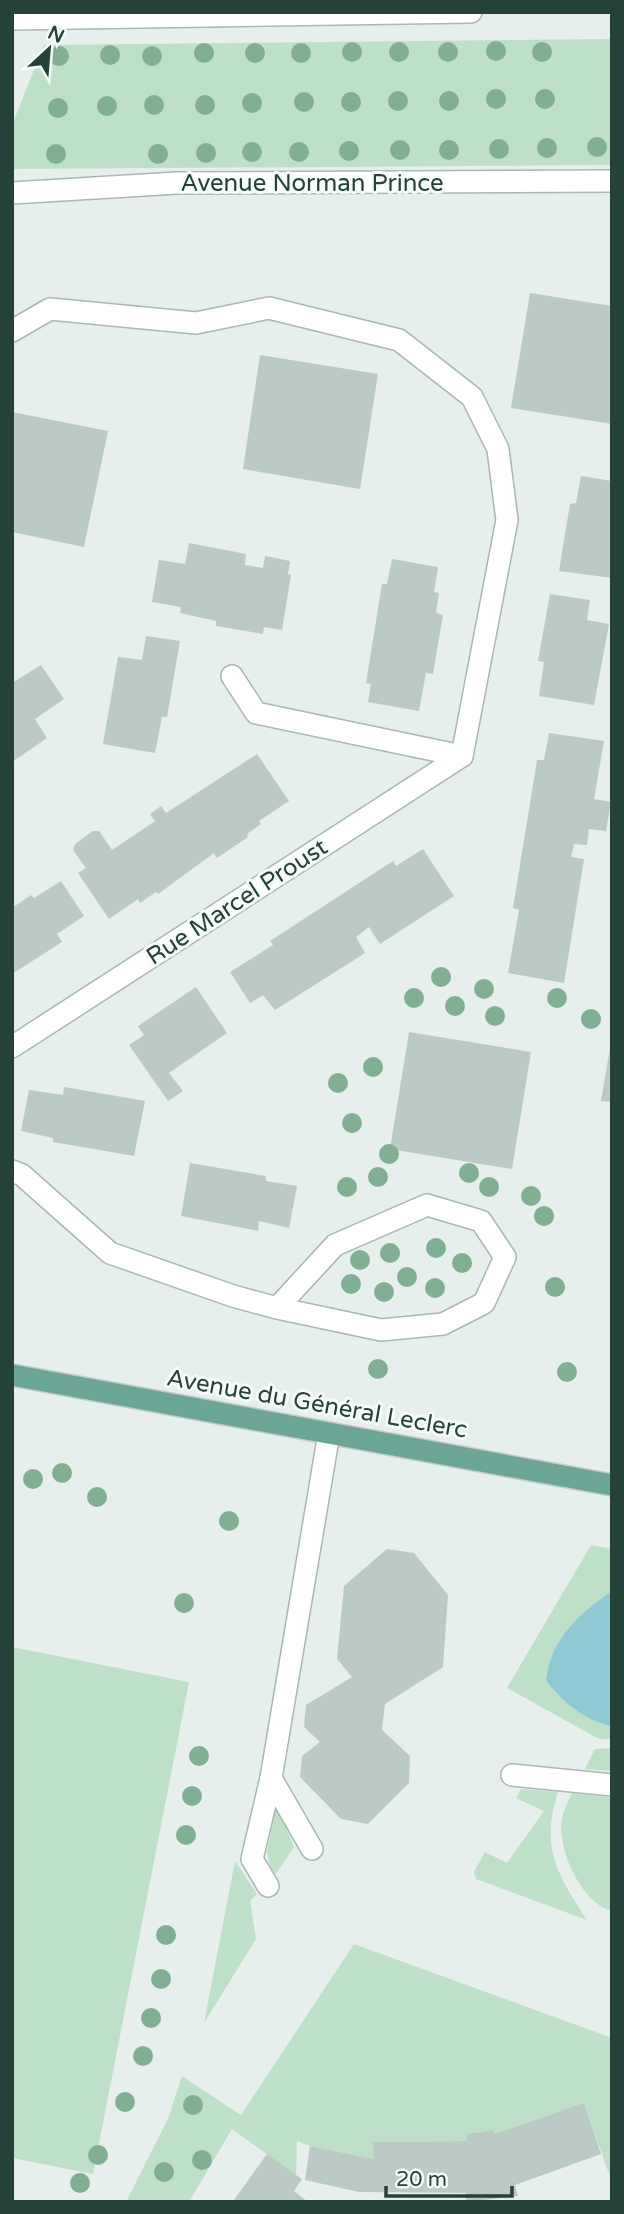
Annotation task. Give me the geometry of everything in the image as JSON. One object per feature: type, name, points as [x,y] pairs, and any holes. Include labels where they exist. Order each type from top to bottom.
[{"type":"main road","name":"Avenue du Général Leclerc","points":[[12,1375],[612,1485]]},
{"type":"street","points":[[12,19],[471,12]]},
{"type":"street","name":"Avenue Norman Prince","points":[[12,193],[177,183],[612,181]]},
{"type":"street","points":[[12,331],[50,309],[196,323],[269,308],[399,340],[472,397],[498,449],[507,520],[462,756],[256,713],[232,676]]},
{"type":"street","name":"Rue Marcel Proust","points":[[12,1047],[462,756]]},
{"type":"street","points":[[12,1171],[22,1175],[110,1253],[233,1296],[276,1308],[381,1330],[443,1324],[484,1303],[505,1257],[481,1221],[428,1205],[335,1245],[276,1308]]},
{"type":"street","points":[[268,1886],[252,1859],[271,1778],[329,1433]]},
{"type":"street","points":[[512,1775],[612,1785]]},
{"type":"street","points":[[271,1778],[312,1849]]},
{"type":"green space","points":[[612,39],[612,165],[12,169],[12,125],[44,45]]},
{"type":"green space","points":[[591,1545],[612,1549],[612,1739],[599,1739],[507,1688]]},
{"type":"green space","points":[[12,1647],[189,1682],[93,2174],[12,2158]]},
{"type":"green space","points":[[612,1748],[612,1771],[585,1769],[595,1749]]},
{"type":"green space","points":[[521,1789],[558,1792],[551,1829],[554,1860],[567,1888],[587,1920],[476,1879],[474,1872],[485,1852],[507,1863],[544,1811],[516,1798]]},
{"type":"green space","points":[[572,1793],[612,1798],[612,1911],[600,1906],[590,1897],[572,1870],[566,1855],[561,1826]]},
{"type":"green space","points":[[276,1802],[294,1847],[273,1878],[267,1853]]},
{"type":"green space","points":[[235,1861],[257,1894],[250,1901],[256,1939],[204,2023]]},
{"type":"green space","points":[[354,1944],[612,2038],[612,2182],[584,2104],[495,2134],[493,2130],[467,2134],[467,2141],[374,2142],[374,2159],[297,2141],[296,2175],[232,2129],[189,2202],[126,2202],[168,2119],[182,2076],[241,2115]]},
{"type":"water","points":[[612,1591],[612,1726],[592,1720],[574,1709],[546,1680],[554,1652],[568,1628]]},
{"type":"building","points":[[530,293],[612,306],[612,424],[511,408]]},
{"type":"building","points":[[260,355],[378,374],[360,489],[243,469]]},
{"type":"building","points":[[12,412],[108,431],[84,547],[12,532]]},
{"type":"building","points":[[581,476],[612,481],[612,578],[559,571],[570,504],[576,503]]},
{"type":"building","points":[[189,543],[246,554],[245,565],[263,568],[265,556],[290,561],[288,574],[291,575],[282,630],[264,627],[263,634],[216,626],[216,621],[180,613],[181,607],[152,602],[159,560],[185,564]]},
{"type":"building","points":[[392,559],[438,567],[434,592],[439,593],[436,613],[443,615],[433,674],[426,673],[419,711],[368,702],[371,684],[366,683],[382,584],[387,584]]},
{"type":"building","points":[[550,594],[590,600],[587,620],[609,624],[594,705],[539,696],[544,662],[538,661]]},
{"type":"building","points":[[146,636],[180,641],[167,717],[162,717],[155,753],[103,744],[118,657],[142,660]]},
{"type":"building","points":[[41,665],[64,699],[35,719],[47,738],[12,762],[12,683]]},
{"type":"building","points":[[549,733],[604,741],[594,799],[611,802],[606,831],[589,829],[587,845],[574,844],[571,857],[584,859],[564,983],[508,973],[519,910],[513,908],[537,760],[544,760]]},
{"type":"building","points":[[257,754],[289,801],[259,821],[261,824],[247,834],[248,837],[217,858],[214,853],[158,894],[156,892],[140,903],[138,899],[109,919],[78,873],[86,868],[73,850],[75,844],[93,831],[99,831],[112,850],[155,821],[150,814],[161,806],[166,813]]},
{"type":"building","points":[[423,849],[454,896],[380,944],[369,927],[356,937],[365,953],[275,1010],[263,995],[250,1003],[230,972],[273,945],[270,941],[393,861],[396,866]]},
{"type":"building","points":[[61,881],[84,916],[57,934],[62,942],[12,974],[12,908],[31,895],[34,898]]},
{"type":"building","points":[[196,987],[227,1033],[169,1073],[183,1091],[168,1101],[129,1045],[144,1035],[138,1026]]},
{"type":"building","points":[[409,1032],[531,1052],[512,1169],[390,1149]]},
{"type":"building","points":[[612,1048],[612,1102],[601,1101]]},
{"type":"building","points":[[64,1087],[145,1101],[134,1156],[53,1142],[53,1138],[21,1131],[29,1090],[63,1095]]},
{"type":"building","points":[[190,1163],[266,1176],[266,1181],[297,1186],[289,1228],[259,1221],[258,1231],[181,1216]]},
{"type":"building","points":[[387,1549],[414,1553],[448,1595],[443,1667],[385,1704],[382,1730],[410,1756],[409,1783],[368,1824],[341,1819],[300,1777],[302,1756],[320,1742],[304,1727],[306,1705],[352,1677],[337,1659],[344,1586]]},
{"type":"building","points":[[584,2103],[601,2154],[515,2185],[518,2196],[466,2202],[466,2193],[359,2192],[305,2180],[310,2146],[374,2159],[373,2142],[467,2141],[467,2134],[493,2130],[495,2134]]},
{"type":"building","points":[[267,2154],[302,2179],[294,2191],[308,2202],[234,2200]]}]
